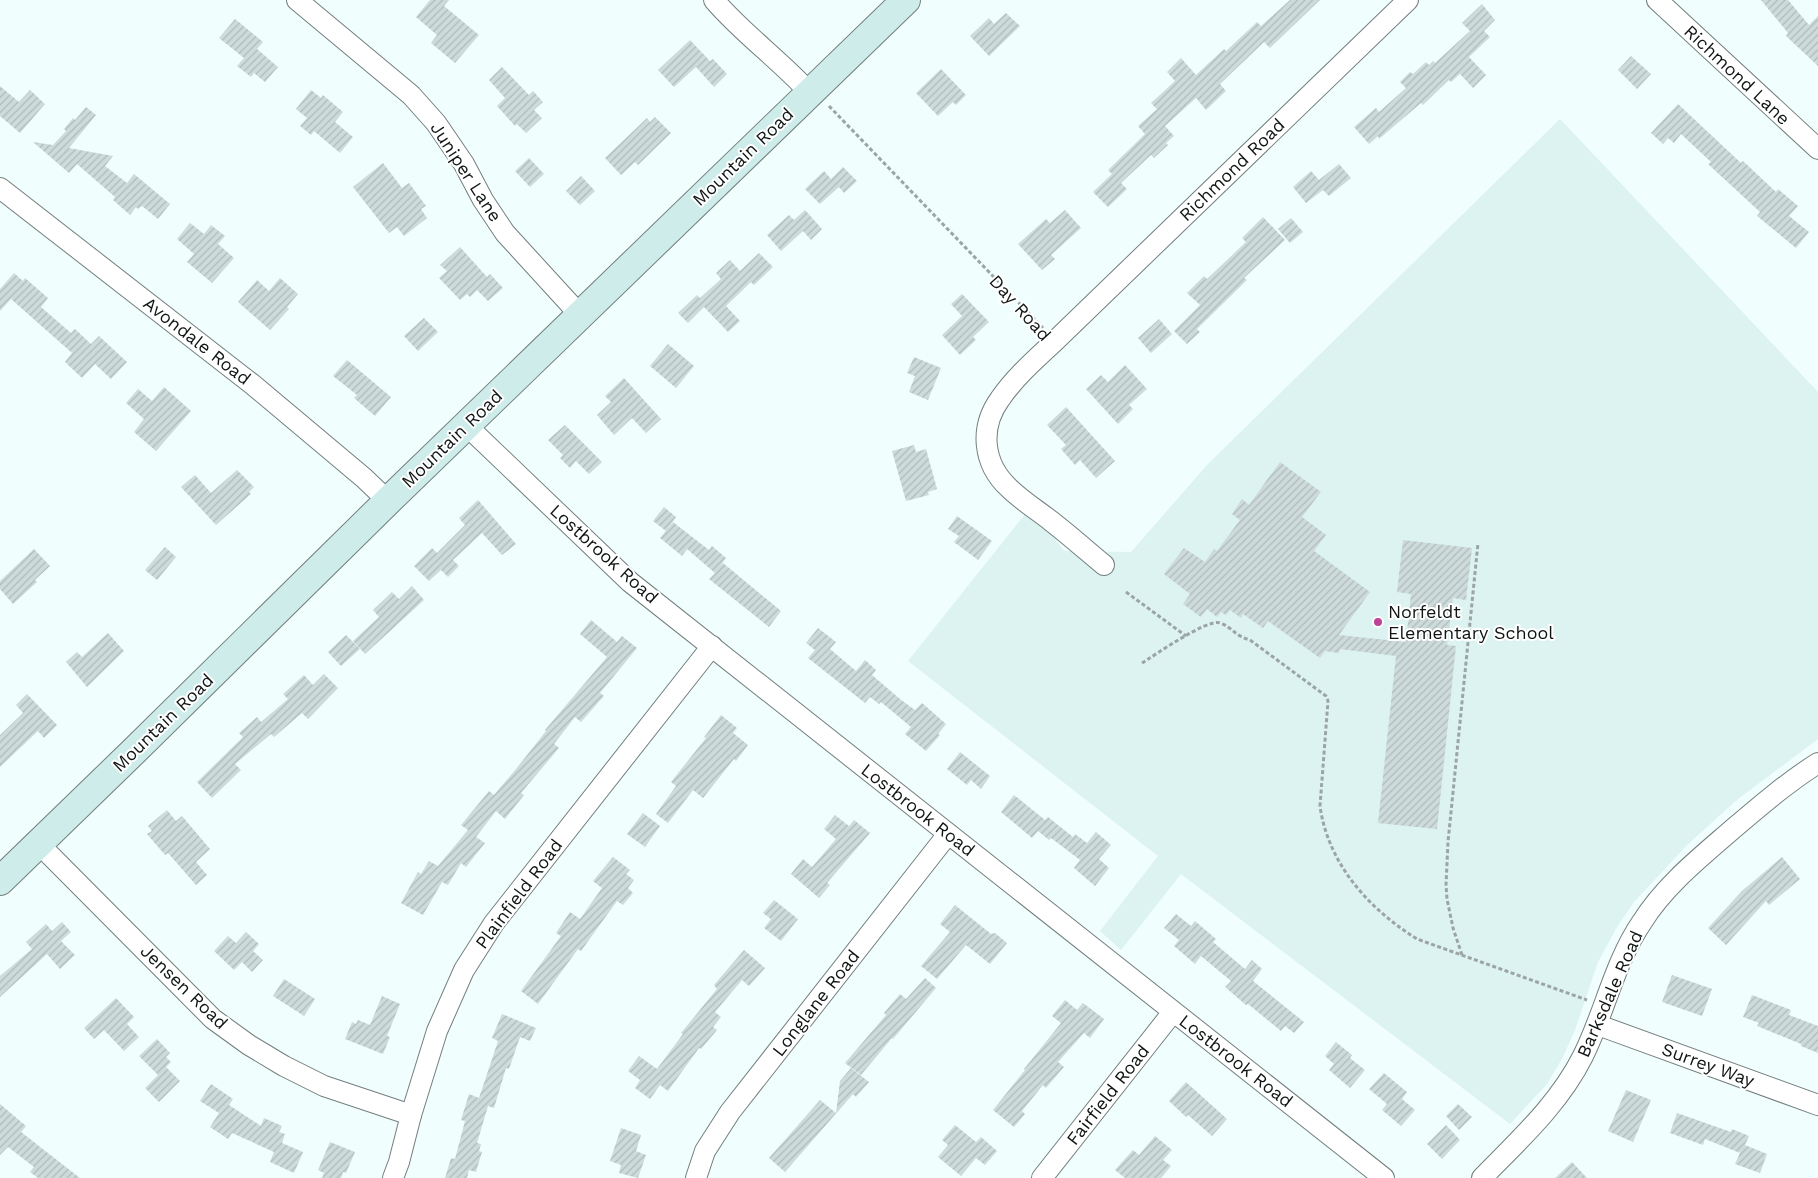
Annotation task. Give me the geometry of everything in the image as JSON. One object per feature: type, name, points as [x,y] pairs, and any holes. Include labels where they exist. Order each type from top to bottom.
[{"type":"main road","name":"Mountain Road","points":[[0,881],[580,315],[816,96],[906,0]]},
{"type":"street","name":"Juniper Lane","points":[[297,0],[411,96],[436,123],[464,164],[482,200],[505,233],[580,315]]},
{"type":"street","points":[[714,0],[749,36],[816,96]]},
{"type":"street","name":"Richmond Road","points":[[1055,341],[1408,0]]},
{"type":"street","name":"Richmond Lane","points":[[1657,0],[1818,149]]},
{"type":"street","name":"Avondale Road","points":[[0,188],[252,384],[364,478],[388,501]]},
{"type":"street","name":"Day Road","points":[[1055,341],[999,399],[988,421],[987,454],[992,468],[1009,488],[1104,565]]},
{"type":"street","name":"Lostbrook Road","points":[[466,425],[630,582],[1384,1178]]},
{"type":"street","name":"Plainfield Road","points":[[394,1178],[410,1115],[437,1031],[464,970],[494,923],[712,646]]},
{"type":"street","name":"Barksdale Road","points":[[1482,1178],[1542,1116],[1561,1093],[1578,1065],[1598,1025],[1606,996],[1628,943],[1660,899],[1709,850],[1777,793],[1818,763]]},
{"type":"street","name":"Longlane Road","points":[[696,1178],[706,1151],[730,1112],[948,834]]},
{"type":"street","name":"Jensen Road","points":[[39,844],[213,1019],[249,1046],[324,1086],[410,1115]]},
{"type":"street","name":"Fairfield Road","points":[[1042,1178],[1173,1012]]},
{"type":"street","name":"Surrey Way","points":[[1598,1025],[1818,1106]]},
{"type":"path","name":"Day Road","points":[[816,96],[1055,341]]},
{"type":"path","points":[[1462,955],[1450,914],[1446,885],[1448,842],[1478,543]]},
{"type":"path","points":[[1126,592],[1186,636]]},
{"type":"path","points":[[1142,663],[1206,624],[1211,622],[1220,623],[1240,637],[1250,640],[1326,696],[1328,701],[1320,806],[1322,822],[1344,872],[1358,890],[1377,910],[1417,939],[1593,1002]]},
{"type":"shaded area","name":"Norfeldt Elementary School","points":[[1560,119],[1818,392],[1818,739],[1738,799],[1687,845],[1634,902],[1617,927],[1598,962],[1575,1030],[1563,1057],[1547,1084],[1510,1124],[1181,874],[1121,950],[1100,931],[1158,856],[908,661],[1026,513],[1048,530],[1064,551],[1131,552],[1207,465]]},
{"type":"building","points":[[430,0],[449,0],[444,6],[479,35],[455,63],[431,43],[437,35],[416,17]]},
{"type":"building","points":[[1290,0],[1320,0],[1270,48],[1264,42],[1220,84],[1226,91],[1206,110],[1196,98],[1165,126],[1174,136],[1166,143],[1168,145],[1154,158],[1151,155],[1121,183],[1127,189],[1108,207],[1093,192],[1112,174],[1108,170],[1145,134],[1138,126],[1157,109],[1151,103],[1175,81],[1167,72],[1181,58],[1196,75],[1224,49],[1226,51],[1257,22],[1261,26]]},
{"type":"building","points":[[1761,0],[1788,0],[1809,25],[1818,16],[1818,66],[1786,36],[1788,33]]},
{"type":"building","points":[[1482,4],[1495,20],[1484,31],[1490,37],[1469,57],[1486,75],[1473,88],[1460,74],[1451,82],[1449,80],[1423,105],[1421,103],[1379,139],[1378,136],[1369,144],[1354,127],[1376,108],[1379,112],[1406,88],[1400,82],[1410,72],[1413,74],[1426,62],[1429,65],[1433,61],[1435,63],[1470,31],[1462,23]]},
{"type":"building","points":[[1006,13],[1020,26],[989,56],[970,36],[989,18],[994,24]]},
{"type":"building","points":[[235,19],[263,42],[257,49],[278,67],[265,82],[254,73],[251,77],[237,66],[244,58],[219,38]]},
{"type":"building","points":[[690,40],[710,61],[713,59],[727,74],[714,87],[696,67],[674,87],[658,70]]},
{"type":"building","points":[[1631,56],[1651,74],[1637,89],[1618,70]]},
{"type":"building","points":[[502,67],[529,95],[533,91],[543,102],[534,110],[542,118],[526,133],[517,124],[515,126],[497,106],[505,98],[489,80]]},
{"type":"building","points":[[941,69],[966,95],[956,105],[953,102],[938,116],[916,93]]},
{"type":"building","points":[[0,86],[19,102],[30,90],[45,104],[20,133],[0,116]]},
{"type":"building","points":[[311,90],[321,98],[323,95],[343,112],[335,122],[353,137],[340,153],[314,131],[311,135],[300,126],[307,118],[296,109]]},
{"type":"building","points":[[1678,104],[1741,163],[1743,161],[1776,192],[1778,189],[1798,206],[1789,216],[1809,232],[1796,248],[1757,216],[1760,212],[1708,164],[1711,162],[1681,134],[1674,143],[1668,138],[1663,144],[1651,133]]},
{"type":"building","points":[[86,107],[96,115],[69,148],[113,156],[105,166],[127,183],[134,174],[170,204],[158,219],[142,206],[138,209],[136,207],[130,215],[113,200],[115,197],[77,164],[69,173],[33,142],[53,145],[66,131],[64,129],[73,118],[75,120]]},
{"type":"building","points":[[655,117],[671,133],[638,165],[635,162],[621,175],[605,158],[647,118],[650,122]]},
{"type":"building","points":[[529,158],[544,174],[530,187],[515,171]]},
{"type":"building","points":[[383,163],[402,188],[409,183],[426,206],[421,209],[427,218],[404,236],[397,227],[389,233],[353,187]]},
{"type":"building","points":[[1339,164],[1351,178],[1329,196],[1323,190],[1306,203],[1293,187],[1311,171],[1319,180]]},
{"type":"building","points":[[843,167],[857,181],[844,193],[839,187],[820,204],[805,189],[824,171],[831,179]]},
{"type":"building","points":[[581,176],[595,191],[580,205],[566,191]]},
{"type":"building","points":[[805,210],[822,229],[811,240],[803,231],[781,251],[767,235],[789,215],[794,220]]},
{"type":"building","points":[[1065,210],[1081,228],[1051,255],[1055,259],[1042,270],[1018,244],[1046,219],[1050,223]]},
{"type":"building","points":[[1263,217],[1285,240],[1244,278],[1247,280],[1197,329],[1200,332],[1187,344],[1174,331],[1200,305],[1187,293],[1204,276],[1207,279],[1246,242],[1242,238]]},
{"type":"building","points":[[1291,218],[1303,232],[1290,243],[1278,229]]},
{"type":"building","points":[[190,223],[204,234],[211,225],[225,236],[218,244],[234,258],[212,283],[187,262],[194,254],[177,239]]},
{"type":"building","points":[[460,247],[487,277],[490,274],[503,288],[488,301],[477,290],[470,297],[467,294],[460,300],[439,278],[447,271],[440,265]]},
{"type":"building","points":[[759,253],[773,267],[754,285],[751,282],[726,306],[740,321],[728,332],[704,307],[688,323],[678,313],[697,295],[700,298],[721,279],[716,273],[730,260],[740,271]]},
{"type":"building","points":[[14,273],[23,281],[25,278],[48,298],[41,307],[71,333],[75,329],[91,344],[99,336],[127,362],[111,379],[95,364],[82,378],[65,362],[72,353],[11,299],[0,311],[0,289]]},
{"type":"building","points":[[280,278],[298,294],[287,307],[289,309],[270,330],[238,302],[257,280],[269,291]]},
{"type":"building","points":[[962,294],[989,322],[973,337],[976,340],[960,355],[942,335],[962,316],[951,304]]},
{"type":"building","points":[[424,318],[438,332],[418,351],[404,336]]},
{"type":"building","points":[[1159,319],[1172,334],[1151,353],[1138,338]]},
{"type":"building","points":[[668,344],[694,366],[676,388],[650,366]]},
{"type":"building","points":[[914,357],[941,368],[928,400],[909,392],[915,376],[907,373]]},
{"type":"building","points":[[347,360],[391,397],[375,416],[354,398],[357,395],[333,376]]},
{"type":"building","points":[[1125,365],[1147,389],[1129,405],[1133,409],[1118,424],[1086,389],[1101,375],[1108,382]]},
{"type":"building","points":[[624,378],[661,419],[646,433],[632,418],[614,435],[597,415],[611,402],[605,396]]},
{"type":"building","points":[[164,387],[191,411],[156,451],[134,432],[144,419],[126,403],[138,389],[152,401]]},
{"type":"building","points":[[1066,407],[1115,461],[1096,478],[1080,460],[1075,465],[1061,449],[1066,445],[1047,425]]},
{"type":"building","points":[[565,425],[602,462],[589,474],[576,461],[570,468],[560,458],[563,455],[548,440]]},
{"type":"building","points":[[914,445],[916,452],[926,449],[937,489],[928,492],[929,495],[906,501],[892,451]]},
{"type":"building","points":[[1280,462],[1321,492],[1302,517],[1326,535],[1314,551],[1370,592],[1339,635],[1406,642],[1411,594],[1397,592],[1403,540],[1472,548],[1466,600],[1453,598],[1447,645],[1456,646],[1437,829],[1378,823],[1396,656],[1340,649],[1339,653],[1325,651],[1320,658],[1268,621],[1263,628],[1243,614],[1241,618],[1230,610],[1226,615],[1221,612],[1217,617],[1207,609],[1201,617],[1183,604],[1190,594],[1164,574],[1184,548],[1205,562],[1214,549],[1217,551],[1240,520],[1232,514],[1242,499],[1249,505]]},
{"type":"building","points":[[237,470],[254,487],[249,492],[251,494],[216,525],[181,487],[195,475],[211,493]]},
{"type":"building","points":[[478,500],[516,544],[502,555],[482,533],[453,560],[459,566],[448,577],[441,570],[429,581],[414,566],[432,548],[437,553],[465,525],[459,518]]},
{"type":"building","points":[[664,507],[676,517],[666,531],[653,521]]},
{"type":"building","points":[[957,516],[992,541],[978,560],[954,542],[959,536],[948,529]]},
{"type":"building","points":[[673,522],[709,550],[712,546],[726,558],[720,566],[723,563],[781,611],[769,627],[709,579],[715,573],[687,549],[682,556],[660,538]]},
{"type":"building","points":[[165,547],[176,557],[157,580],[145,570]]},
{"type":"building","points":[[34,549],[50,566],[35,580],[37,582],[13,604],[0,589],[0,581]]},
{"type":"building","points":[[412,586],[424,600],[365,654],[353,641],[379,617],[373,610],[392,592],[399,599]]},
{"type":"building","points":[[591,620],[617,642],[622,636],[637,648],[600,693],[604,696],[581,722],[575,717],[554,744],[559,748],[521,793],[524,795],[505,819],[496,811],[476,837],[485,843],[466,867],[461,863],[448,885],[442,882],[423,915],[401,903],[418,872],[421,874],[429,861],[438,866],[468,830],[461,825],[489,791],[494,795],[545,730],[607,657],[580,634]]},
{"type":"building","points":[[818,628],[836,642],[830,649],[856,671],[865,660],[876,670],[872,675],[900,699],[915,710],[922,703],[946,724],[938,734],[940,735],[926,751],[905,734],[911,727],[881,702],[879,704],[870,697],[865,703],[808,658],[815,650],[806,643]]},
{"type":"building","points":[[108,633],[124,651],[87,687],[66,662],[77,652],[82,657]]},
{"type":"building","points":[[346,635],[360,649],[341,666],[328,652]]},
{"type":"building","points":[[324,674],[338,688],[308,719],[302,713],[274,737],[271,734],[235,764],[241,770],[212,798],[197,782],[243,737],[239,733],[257,717],[261,722],[288,699],[283,694],[304,675],[313,685]]},
{"type":"building","points":[[27,694],[57,725],[44,738],[38,731],[0,767],[0,735],[23,713],[16,705]]},
{"type":"building","points":[[721,715],[737,728],[733,733],[748,745],[736,761],[734,759],[703,798],[693,790],[668,823],[656,814],[676,786],[671,782],[706,738],[704,737]]},
{"type":"building","points":[[960,752],[990,776],[981,789],[971,780],[967,785],[947,769]]},
{"type":"building","points":[[1014,795],[1045,820],[1048,817],[1073,837],[1075,834],[1087,843],[1096,832],[1111,845],[1099,859],[1109,868],[1095,886],[1074,868],[1080,860],[1051,838],[1049,840],[1038,831],[1032,838],[1001,812]]},
{"type":"building","points":[[167,810],[176,821],[182,816],[210,849],[196,862],[207,875],[196,885],[168,853],[165,855],[147,834],[152,831],[148,826]]},
{"type":"building","points":[[643,813],[660,826],[645,847],[627,834]]},
{"type":"building","points":[[835,815],[849,826],[854,820],[870,833],[827,883],[830,885],[819,898],[791,874],[803,859],[812,867],[836,839],[824,829]]},
{"type":"building","points":[[613,857],[630,870],[626,874],[634,880],[628,888],[633,893],[623,905],[617,901],[581,951],[578,949],[538,1004],[521,991],[561,936],[556,933],[570,912],[580,919],[602,888],[593,881]]},
{"type":"building","points":[[1782,857],[1800,879],[1769,905],[1766,901],[1726,945],[1708,928],[1742,891]]},
{"type":"building","points":[[774,900],[798,919],[781,941],[764,928],[771,919],[763,913]]},
{"type":"building","points":[[955,905],[991,934],[995,933],[1007,943],[990,964],[966,945],[937,979],[921,966],[950,932],[940,924]]},
{"type":"building","points":[[1176,914],[1191,926],[1195,921],[1216,939],[1213,942],[1245,969],[1252,960],[1262,969],[1253,981],[1304,1022],[1294,1033],[1285,1026],[1281,1031],[1248,1004],[1246,1005],[1225,987],[1231,981],[1201,956],[1195,964],[1174,946],[1179,940],[1164,928]]},
{"type":"building","points":[[62,922],[71,932],[61,941],[75,955],[60,969],[47,954],[0,997],[0,976],[32,949],[26,942],[46,924],[52,931]]},
{"type":"building","points":[[246,932],[259,944],[253,951],[263,960],[252,972],[242,962],[234,970],[214,951],[228,936],[236,943]]},
{"type":"building","points":[[744,950],[765,968],[749,986],[742,980],[715,1012],[721,1017],[713,1027],[717,1030],[701,1049],[699,1048],[668,1091],[660,1085],[650,1099],[635,1088],[640,1080],[628,1071],[639,1056],[657,1069],[683,1034],[681,1033],[717,989],[714,985]]},
{"type":"building","points":[[1672,975],[1712,989],[1702,1016],[1662,1002]]},
{"type":"building","points":[[925,978],[936,988],[861,1075],[845,1063],[886,1015],[884,1013],[900,994],[906,999]]},
{"type":"building","points":[[284,979],[315,999],[304,1016],[273,996]]},
{"type":"building","points":[[1752,995],[1791,1010],[1789,1015],[1818,1026],[1818,1053],[1757,1026],[1759,1023],[1743,1017]]},
{"type":"building","points":[[382,996],[400,1004],[387,1036],[390,1037],[383,1054],[345,1039],[352,1022],[356,1024],[358,1020],[370,1025]]},
{"type":"building","points":[[116,998],[134,1017],[127,1024],[139,1037],[124,1051],[104,1030],[94,1039],[84,1028]]},
{"type":"building","points":[[1065,1000],[1077,1010],[1083,1003],[1104,1019],[1090,1038],[1084,1033],[1058,1062],[1064,1067],[1046,1088],[1043,1085],[1022,1111],[1025,1114],[1014,1127],[993,1110],[1061,1023],[1052,1016]]},
{"type":"building","points":[[502,1014],[536,1028],[530,1041],[520,1037],[509,1069],[506,1068],[494,1108],[488,1106],[477,1143],[481,1144],[479,1151],[482,1152],[476,1172],[469,1170],[467,1178],[445,1178],[451,1158],[455,1159],[465,1121],[461,1120],[469,1094],[479,1098],[498,1041],[492,1038]]},
{"type":"building","points":[[157,1039],[170,1053],[166,1057],[171,1062],[166,1067],[180,1081],[159,1102],[145,1088],[158,1075],[139,1056]]},
{"type":"building","points":[[1336,1042],[1352,1055],[1350,1058],[1365,1070],[1350,1088],[1329,1070],[1334,1064],[1325,1056]]},
{"type":"building","points":[[851,1068],[869,1082],[856,1097],[853,1094],[785,1172],[769,1158],[820,1100],[836,1113],[840,1081]]},
{"type":"building","points":[[1384,1073],[1407,1092],[1402,1099],[1415,1110],[1401,1126],[1382,1110],[1387,1104],[1369,1089]]},
{"type":"building","points":[[1186,1082],[1227,1119],[1212,1136],[1188,1115],[1186,1117],[1169,1101]]},
{"type":"building","points":[[211,1084],[233,1099],[229,1105],[261,1126],[264,1118],[282,1126],[279,1132],[285,1134],[282,1143],[303,1152],[294,1173],[270,1162],[274,1152],[232,1133],[228,1139],[210,1127],[219,1113],[200,1101]]},
{"type":"building","points":[[1626,1090],[1651,1100],[1633,1142],[1608,1131]]},
{"type":"building","points":[[0,1104],[26,1126],[21,1132],[80,1178],[38,1178],[30,1172],[34,1167],[8,1147],[0,1155]]},
{"type":"building","points":[[1458,1104],[1472,1117],[1459,1130],[1446,1116]]},
{"type":"building","points":[[1677,1113],[1731,1132],[1732,1129],[1749,1136],[1745,1145],[1767,1154],[1760,1173],[1735,1164],[1740,1153],[1705,1139],[1703,1145],[1670,1133]]},
{"type":"building","points":[[955,1125],[976,1142],[981,1137],[997,1151],[985,1165],[976,1158],[961,1176],[938,1157],[948,1145],[942,1140]]},
{"type":"building","points":[[1446,1125],[1460,1140],[1442,1159],[1427,1144]]},
{"type":"building","points":[[621,1128],[641,1135],[636,1151],[646,1155],[638,1178],[619,1173],[621,1165],[610,1161]]},
{"type":"building","points":[[1155,1136],[1172,1150],[1163,1160],[1171,1166],[1161,1178],[1125,1178],[1115,1170],[1133,1150],[1139,1155]]},
{"type":"building","points":[[330,1142],[355,1152],[346,1173],[343,1172],[341,1178],[322,1178],[324,1173],[318,1170]]},
{"type":"building","points":[[1572,1162],[1587,1178],[1555,1178]]},
{"type":"place","name":"Norfeldt Elementary School","points":[[1378,622]]}]
